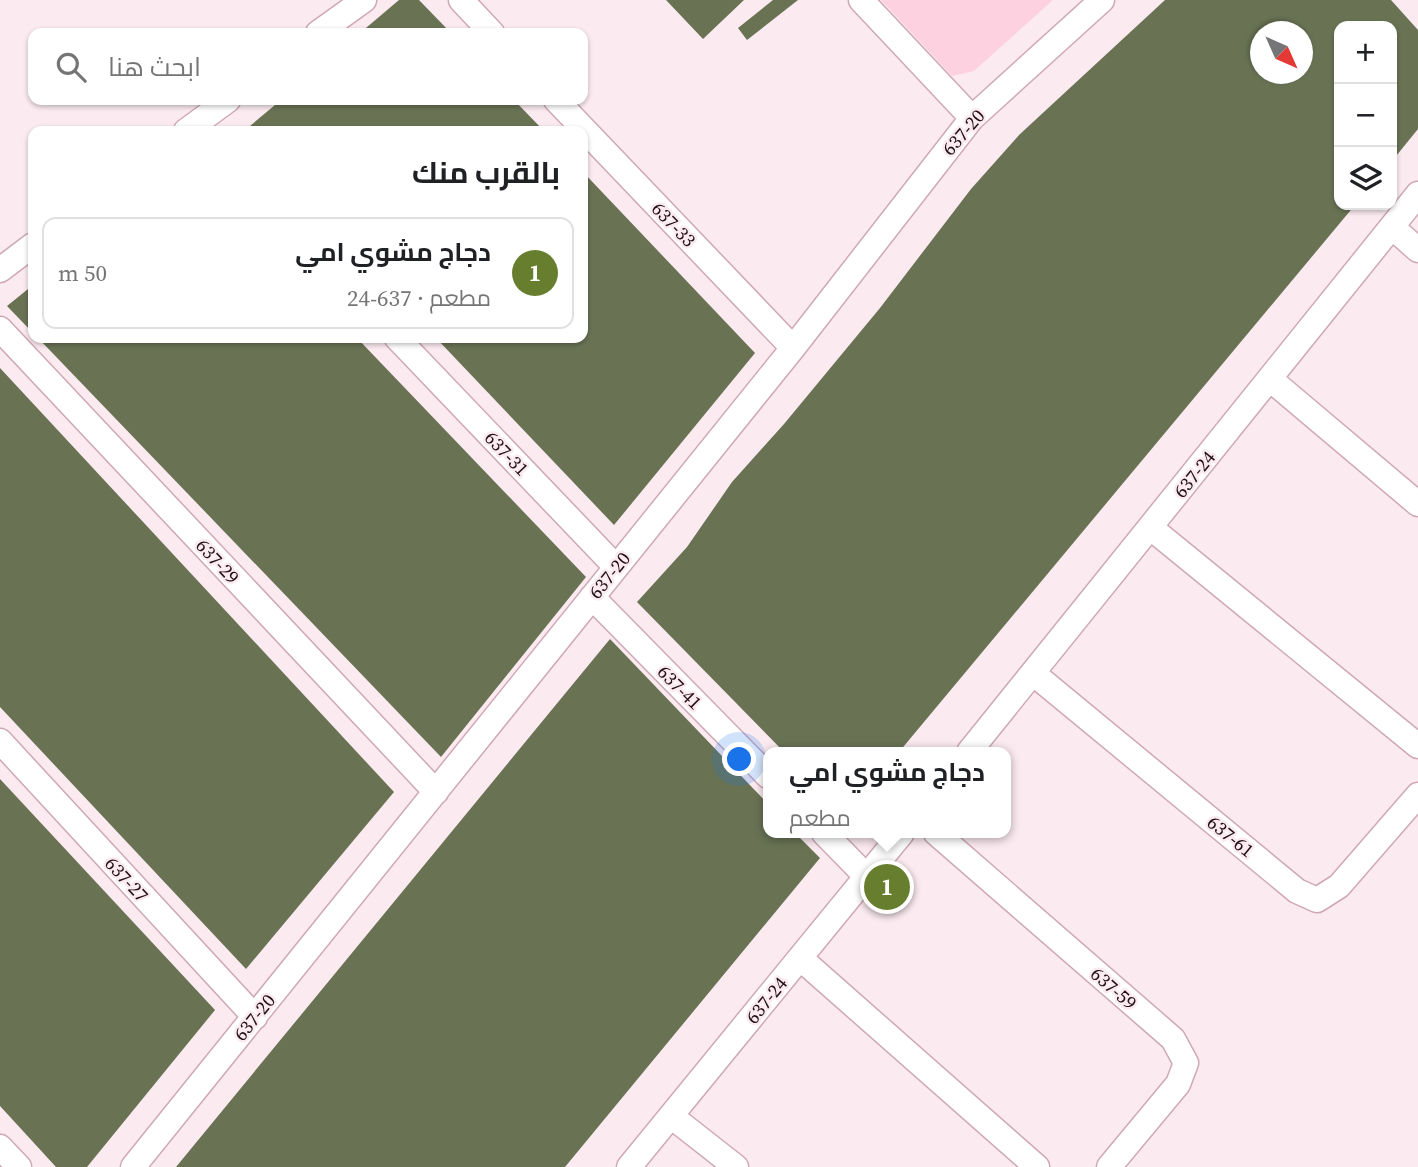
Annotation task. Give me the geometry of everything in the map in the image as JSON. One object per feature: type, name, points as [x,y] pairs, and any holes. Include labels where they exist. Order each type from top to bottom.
[{"type":"street","points":[[325,28],[363,0]]},
{"type":"street","points":[[461,0],[487,28]]},
{"type":"street","points":[[861,0],[972,118]]},
{"type":"street","name":"637-20","points":[[133,1167],[793,348],[972,118],[1102,0]]},
{"type":"street","points":[[198,126],[222,105]]},
{"type":"street","name":"637-33","points":[[561,105],[581,126]]},
{"type":"street","name":"637-33","points":[[588,133],[793,348]]},
{"type":"street","name":"637-24","points":[[973,747],[1418,194]]},
{"type":"street","points":[[1392,227],[1418,250]]},
{"type":"street","points":[[0,270],[28,249]]},
{"type":"street","name":"637-29","points":[[0,329],[436,792]]},
{"type":"street","name":"637-31","points":[[402,343],[616,568]]},
{"type":"street","points":[[1270,379],[1418,504]]},
{"type":"street","points":[[1151,528],[1418,746]]},
{"type":"street","name":"637-41","points":[[592,597],[763,771]]},
{"type":"street","name":"637-61","points":[[1034,674],[1297,891],[1317,900],[1339,886],[1418,795]]},
{"type":"street","name":"637-27","points":[[0,741],[255,1017]]},
{"type":"street","points":[[829,838],[867,877]]},
{"type":"street","name":"637-24","points":[[629,1167],[898,838]]},
{"type":"street","name":"637-59","points":[[942,838],[1173,1039],[1186,1063],[1178,1084],[1109,1167]]},
{"type":"street","points":[[800,958],[1037,1167]]},
{"type":"street","points":[[671,1116],[736,1167]]},
{"type":"street","points":[[0,1147],[19,1167]]},
{"type":"shaded area","points":[[881,0],[1053,0],[974,71],[952,76]]},
{"type":"building","points":[[399,0],[419,0],[446,28],[366,28]]},
{"type":"building","points":[[666,0],[744,0],[703,39]]},
{"type":"building","points":[[773,0],[798,0],[747,40],[738,28]]},
{"type":"building","points":[[1165,0],[1391,0],[1418,30],[1418,129],[1397,155],[1397,21],[1334,21],[1334,210],[1351,210],[903,747],[779,747],[637,602],[687,547],[732,482],[880,308],[971,189],[1019,135]]},
{"type":"building","points":[[275,105],[519,105],[539,126],[250,126]]},
{"type":"building","points":[[588,177],[755,353],[614,525],[441,343],[588,343]]},
{"type":"building","points":[[28,289],[28,328],[7,306]]},
{"type":"building","points":[[43,343],[362,343],[586,577],[441,757]]},
{"type":"building","points":[[0,368],[394,792],[246,969],[0,707]]},
{"type":"building","points":[[610,639],[763,799],[763,838],[800,838],[820,858],[565,1167],[176,1167]]},
{"type":"building","points":[[0,779],[215,1010],[87,1167],[56,1167],[0,1106]]},
{"type":"place","name":"دجاج مشوي امي","points":[[887,887]]}]
